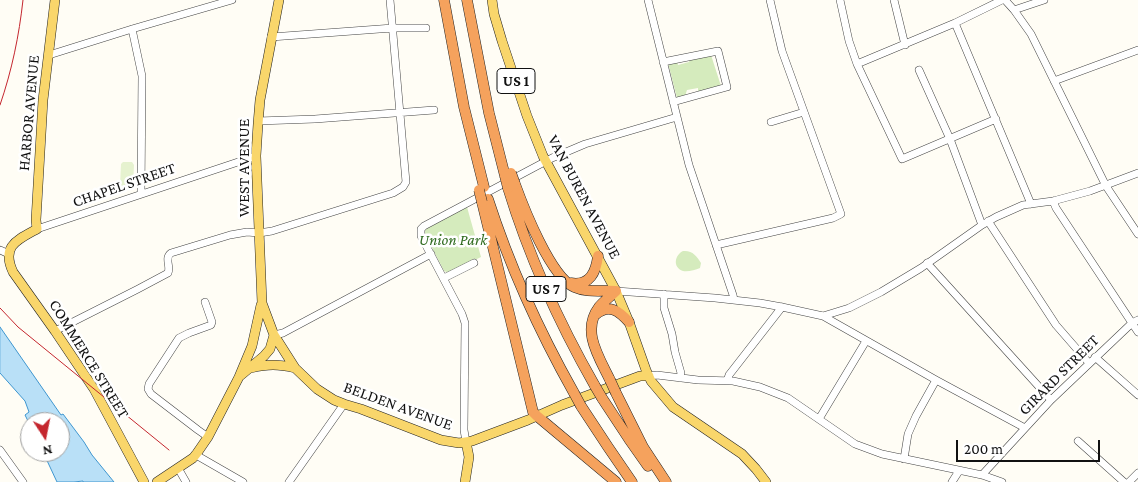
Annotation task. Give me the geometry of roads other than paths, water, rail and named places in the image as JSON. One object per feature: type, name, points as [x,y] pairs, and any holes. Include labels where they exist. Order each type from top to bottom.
[{"type":"highway","name":"US 7","points":[[444,0],[485,200],[530,308],[554,356],[581,406],[632,482]]},
{"type":"highway","name":"US 7","points":[[466,0],[492,130],[512,186],[524,235],[547,292],[570,340],[602,398],[628,439],[663,482]]},
{"type":"highway","points":[[512,186],[553,264],[566,281],[574,287],[583,290],[616,291]]},
{"type":"highway","points":[[485,200],[533,412],[616,482]]},
{"type":"highway","points":[[566,281],[578,284],[588,280],[595,270],[598,256]]},
{"type":"highway","points":[[616,291],[600,306],[593,318],[591,328],[592,340],[643,447],[663,482]]},
{"type":"highway","points":[[593,318],[600,311],[610,309],[621,314],[629,322]]},
{"type":"main road","name":"HARBOR AVENUE","points":[[38,230],[36,220],[40,143],[54,0]]},
{"type":"main road","name":"WEST AVENUE","points":[[274,335],[262,304],[256,156],[260,100],[279,0]]},
{"type":"main road","name":"VAN BUREN AVENUE","points":[[492,0],[502,42],[529,122],[545,161],[616,291],[648,376],[673,407],[742,454],[766,482]]},
{"type":"main road","name":"CHAPEL STREET","points":[[9,254],[10,249],[19,240],[38,230]]},
{"type":"main road","name":"COMMERCE STREET","points":[[9,254],[9,261],[13,272],[94,389],[144,482]]},
{"type":"main road","points":[[157,482],[196,455],[208,437],[239,377],[252,346],[262,304]]},
{"type":"main road","points":[[239,377],[270,349],[274,335],[264,334],[252,346]]},
{"type":"main road","name":"BELDEN AVENUE","points":[[274,335],[295,368],[317,389],[334,400],[440,440],[455,443],[466,442],[640,376],[648,376]]},
{"type":"main road","points":[[249,369],[281,364],[295,368]]},
{"type":"main road","points":[[465,482],[469,457],[466,442]]},
{"type":"street","points":[[49,55],[232,0]]},
{"type":"street","points":[[55,331],[168,273],[170,269],[167,259],[170,252],[230,235],[272,231],[393,193],[402,187],[406,182],[390,0]]},
{"type":"street","points":[[648,0],[693,178],[734,300]]},
{"type":"street","points":[[716,245],[833,218],[841,214],[782,51],[770,0]]},
{"type":"street","points":[[840,0],[849,41],[857,64],[902,159],[996,119]]},
{"type":"street","points":[[894,0],[905,45]]},
{"type":"street","points":[[857,64],[905,45],[1004,0],[1014,10],[1031,34],[1106,186],[1138,234]]},
{"type":"street","points":[[1014,10],[1044,0]]},
{"type":"street","points":[[955,23],[1031,204]]},
{"type":"street","points":[[271,37],[393,28],[426,28]]},
{"type":"street","points":[[132,29],[142,76],[142,194]]},
{"type":"street","points":[[1054,81],[1138,50]]},
{"type":"street","points":[[663,62],[718,51],[727,87],[673,102]]},
{"type":"street","points":[[919,70],[985,223],[1032,286],[1056,325],[1089,363]]},
{"type":"street","points":[[258,121],[315,119],[434,110]]},
{"type":"street","points":[[771,122],[804,112]]},
{"type":"street","points":[[466,442],[464,430],[465,323],[444,278],[421,236],[421,229],[545,161],[585,144],[677,117]]},
{"type":"street","name":"CHAPEL STREET","points":[[38,230],[256,156]]},
{"type":"street","points":[[823,316],[863,302],[901,280],[985,223],[1008,211],[1023,205],[1053,201],[1106,186],[1114,181],[1138,173]]},
{"type":"street","points":[[1053,201],[1135,321],[1138,332]]},
{"type":"street","points":[[0,250],[9,254]]},
{"type":"street","points":[[274,335],[431,254]]},
{"type":"street","points":[[444,278],[474,263]]},
{"type":"street","points":[[927,263],[1051,400]]},
{"type":"street","points":[[616,291],[734,300],[782,307],[823,316],[1026,428]]},
{"type":"street","points":[[664,294],[664,308],[672,334],[680,378]]},
{"type":"street","points":[[205,302],[212,322],[211,325],[179,338],[149,384],[148,389],[151,394],[208,437]]},
{"type":"street","points":[[727,381],[729,375],[782,307]]},
{"type":"street","name":"GIRARD STREET","points":[[982,475],[1051,400],[1135,321]]},
{"type":"street","points":[[819,419],[866,341]]},
{"type":"street","points":[[1095,357],[1138,395]]},
{"type":"street","points":[[648,376],[727,381],[760,387],[788,398],[855,444],[882,454],[982,475],[1002,482]]},
{"type":"street","points":[[904,459],[908,434],[936,380]]},
{"type":"street","points":[[289,482],[344,404]]},
{"type":"street","points":[[1078,441],[1124,482]]},
{"type":"street","points":[[0,450],[23,482]]},
{"type":"street","points":[[196,455],[243,482]]},
{"type":"street","points":[[178,468],[186,482]]},
{"type":"street","points":[[952,482],[959,470]]},
{"type":"street","points":[[1129,482],[1138,473]]},
{"type":"water","points":[[0,327],[59,412],[29,412],[25,401],[0,373]]},
{"type":"water","points":[[70,423],[114,482],[57,482],[48,462],[70,462]]},
{"type":"railway","points":[[0,105],[14,53],[23,0]]},
{"type":"railway","points":[[0,308],[18,327],[169,450]]},
{"type":"park label","name":"Union Park","points":[[453,240]]}]
